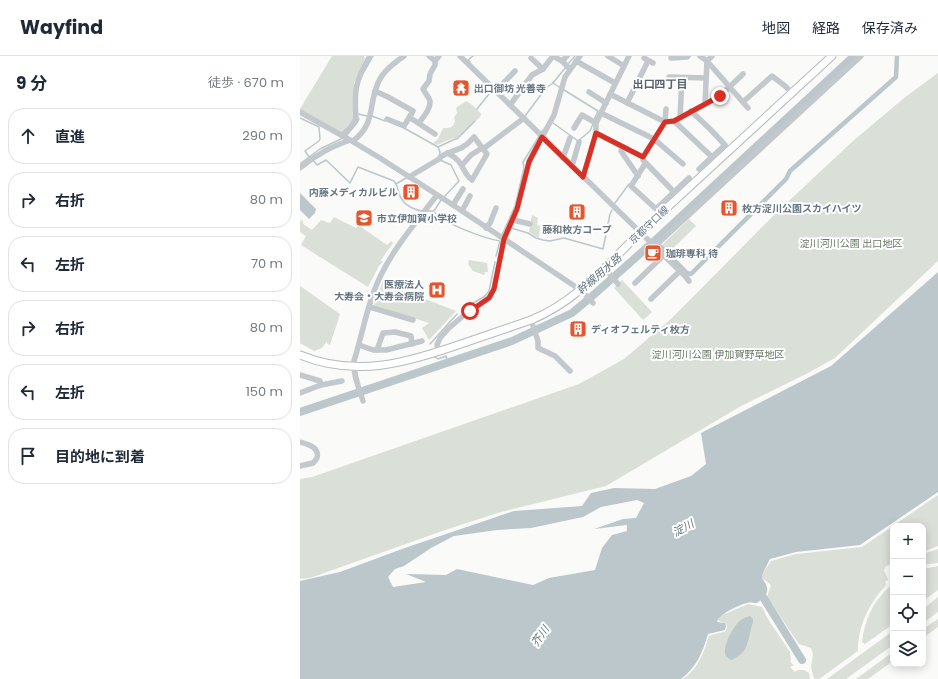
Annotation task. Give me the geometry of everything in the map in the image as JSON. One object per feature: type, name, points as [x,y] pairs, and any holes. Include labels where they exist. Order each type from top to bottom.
[{"type":"main road","name":"京都守口線","points":[[300,355],[330,364],[354,367],[380,366],[405,362],[531,321],[544,315],[580,291],[606,269],[832,56]]},
{"type":"street","points":[[347,138],[356,119],[354,106],[356,84],[370,56]]},
{"type":"street","points":[[300,168],[313,157],[328,148],[347,138],[363,133],[369,119],[378,82],[387,68],[404,56]]},
{"type":"street","points":[[419,123],[429,108],[430,101],[423,89],[429,81],[430,74],[437,59],[429,56]]},
{"type":"street","points":[[460,56],[654,247],[680,270],[689,281]]},
{"type":"street","points":[[510,105],[532,76],[542,69],[553,56],[562,61],[570,69]]},
{"type":"street","points":[[562,61],[567,56]]},
{"type":"street","points":[[608,56],[624,66]]},
{"type":"street","points":[[583,177],[596,133],[596,123],[629,56]]},
{"type":"street","points":[[671,58],[687,58],[688,56]]},
{"type":"street","points":[[700,56],[707,61],[748,108]]},
{"type":"street","points":[[705,104],[707,61],[712,56]]},
{"type":"street","points":[[654,247],[861,56]]},
{"type":"street","points":[[531,58],[542,69]]},
{"type":"street","points":[[438,352],[437,341],[463,316],[489,298],[494,289],[504,239],[518,208],[529,162],[541,135],[554,115],[565,77],[570,69],[578,58],[615,83]]},
{"type":"street","points":[[627,103],[648,61]]},
{"type":"street","points":[[496,91],[515,71]]},
{"type":"street","points":[[610,94],[665,122],[674,121],[720,96],[743,74]]},
{"type":"street","points":[[743,102],[772,76],[786,86],[792,93]]},
{"type":"street","points":[[669,77],[706,78]]},
{"type":"street","points":[[680,118],[682,78]]},
{"type":"street","points":[[375,92],[388,97],[413,111],[404,126],[387,119]]},
{"type":"street","points":[[589,92],[606,103]]},
{"type":"street","points":[[643,157],[665,122],[666,109]]},
{"type":"street","points":[[691,111],[725,145],[699,169]]},
{"type":"street","points":[[300,112],[347,138],[453,205],[580,291],[594,304]]},
{"type":"street","points":[[601,113],[654,139],[683,164]]},
{"type":"street","points":[[574,128],[582,115],[596,123]]},
{"type":"street","points":[[462,165],[471,155],[524,118]]},
{"type":"street","points":[[412,119],[435,134]]},
{"type":"street","points":[[674,121],[712,157]]},
{"type":"street","points":[[596,133],[643,157],[646,164],[674,192]]},
{"type":"street","points":[[409,177],[439,159],[442,155],[463,146],[474,137],[487,154],[472,180],[468,178],[458,159],[447,153]]},
{"type":"street","points":[[563,158],[570,138]]},
{"type":"street","points":[[572,166],[580,142]]},
{"type":"street","points":[[623,147],[621,151],[638,176]]},
{"type":"street","points":[[646,164],[631,186],[656,209],[689,178]]},
{"type":"street","points":[[453,205],[463,189]]},
{"type":"street","points":[[363,401],[356,380],[354,367],[359,344],[376,286],[382,272],[437,195]]},
{"type":"street","points":[[462,211],[470,196]]},
{"type":"street","points":[[486,228],[490,223],[494,208],[503,210]]},
{"type":"street","points":[[513,220],[530,224]]},
{"type":"street","points":[[636,283],[664,255]]},
{"type":"street","points":[[606,269],[618,284]]},
{"type":"street","points":[[651,298],[680,270]]},
{"type":"street","points":[[370,307],[413,320]]},
{"type":"street","points":[[531,321],[538,341],[538,348],[555,356],[570,371]]},
{"type":"street","points":[[377,350],[383,333],[395,332],[411,336],[412,344]]},
{"type":"street","points":[[359,344],[373,350],[386,350],[422,341]]},
{"type":"street","points":[[300,375],[320,381],[322,385]]},
{"type":"street","points":[[300,393],[322,385],[342,381]]},
{"type":"street","points":[[300,442],[312,446],[316,449],[317,454],[316,460],[313,463],[300,466]]},
{"type":"green space","points":[[332,56],[364,56],[365,58],[354,83],[354,119],[352,123],[341,132],[300,109]]},
{"type":"green space","name":"淀川河川公園 伊加賀野草地区","points":[[938,73],[938,261],[835,358],[741,406],[606,486],[501,512],[448,529],[310,578],[300,579],[300,479],[312,477],[579,384],[624,359],[672,318],[776,213],[853,141],[904,98]]},
{"type":"green space","points":[[466,101],[481,114],[480,117],[457,138],[453,138],[437,145],[433,143],[438,139],[443,128],[449,128],[453,125],[455,121],[454,118],[457,113],[456,108]]},
{"type":"green space","points":[[532,215],[538,218],[537,225],[540,226],[539,238],[529,232]]},
{"type":"green space","points":[[334,217],[356,228],[364,222],[361,227],[387,245],[391,241],[393,243],[381,260],[383,262],[379,266],[368,287],[301,245],[306,236],[300,232],[300,221],[303,220],[303,224],[312,230],[321,220],[330,223]]},
{"type":"green space","points":[[689,219],[696,226],[668,253],[661,246]]},
{"type":"green space","points":[[469,260],[487,263],[488,272],[485,272],[484,275],[473,271],[468,264]]},
{"type":"green space","points":[[622,280],[652,312],[643,320],[614,288]]},
{"type":"green space","points":[[383,281],[456,311],[429,340],[422,328],[429,323],[374,305]]},
{"type":"green space","points":[[300,286],[340,314],[330,345],[327,341],[322,348],[314,351],[300,343]]},
{"type":"green space","points":[[938,495],[938,546],[926,551],[926,523],[897,523]]},
{"type":"green space","points":[[890,528],[890,564],[886,566],[884,570],[888,580],[885,581],[886,585],[874,600],[862,624],[858,651],[819,679],[814,679],[811,667],[813,654],[811,648],[799,644],[767,597],[771,585],[762,578],[763,573],[771,561],[796,554],[862,547]]},
{"type":"green space","points":[[938,549],[938,563],[926,565],[926,553]]},
{"type":"green space","points":[[938,566],[938,590],[926,599],[926,595],[926,568]]},
{"type":"green space","points":[[890,587],[890,626],[865,644],[862,642],[863,633],[868,617],[886,590]]},
{"type":"green space","points":[[938,597],[938,612],[926,621],[926,607]]},
{"type":"green space","points":[[748,604],[762,607],[768,619],[790,652],[791,663],[794,665],[790,667],[795,672],[798,670],[804,670],[809,673],[810,679],[683,679],[693,670],[703,654],[709,636],[726,631],[727,626],[725,623],[719,621],[718,618]]},
{"type":"green space","points":[[938,619],[938,627],[926,636],[926,627]]},
{"type":"green space","points":[[890,633],[890,647],[846,679],[827,679]]},
{"type":"green space","points":[[890,654],[890,663],[868,679],[856,679]]},
{"type":"water","points":[[300,193],[316,209],[315,213],[309,219],[300,210]]},
{"type":"water","points":[[938,272],[938,492],[892,523],[890,523],[890,525],[860,545],[796,552],[770,559],[762,578],[767,586],[766,595],[757,603],[743,604],[721,616],[717,622],[725,623],[725,630],[708,634],[704,647],[695,665],[681,679],[300,679],[300,581],[340,572],[514,511],[582,506],[591,493],[614,488],[655,489],[691,476],[706,464],[701,433],[831,366]],"holes":[[[637,500],[644,503],[636,518],[623,519],[594,529],[627,525],[627,531],[612,535],[602,548],[595,570],[549,578],[533,585],[457,569],[446,575],[406,574],[426,582],[393,587],[388,577],[395,569],[404,566],[431,548],[454,536],[497,530],[531,528],[583,517],[601,507]]]},
{"type":"water","points":[[750,616],[753,619],[753,622],[747,645],[742,654],[731,660],[725,654],[728,639],[737,624],[744,618]]},
{"type":"waterway","points":[[364,72],[373,56]]},
{"type":"waterway","points":[[470,62],[468,60],[473,56]]},
{"type":"waterway","points":[[568,64],[575,56]]},
{"type":"waterway","name":"幹線用水路","points":[[300,412],[512,341],[572,313],[660,236],[854,56]]},
{"type":"waterway","points":[[661,247],[687,273],[691,274],[786,179],[790,171],[896,77],[897,56]]},
{"type":"waterway","points":[[525,116],[546,88],[553,83],[566,67]]},
{"type":"waterway","points":[[553,83],[559,87]]},
{"type":"waterway","points":[[477,109],[489,94],[485,88]]},
{"type":"waterway","points":[[564,90],[598,111],[594,120]]},
{"type":"waterway","points":[[358,114],[367,116]]},
{"type":"waterway","points":[[372,116],[385,121]]},
{"type":"waterway","points":[[300,118],[319,127],[319,141],[305,151],[310,158]]},
{"type":"waterway","points":[[346,136],[359,119]]},
{"type":"waterway","points":[[439,156],[440,152],[438,147],[457,139],[475,121]]},
{"type":"waterway","points":[[553,123],[578,141],[590,131],[593,124]]},
{"type":"waterway","points":[[404,128],[438,147]]},
{"type":"waterway","points":[[502,235],[515,206],[524,168],[523,162],[543,130]]},
{"type":"waterway","points":[[300,164],[320,149],[343,138]]},
{"type":"waterway","points":[[313,160],[317,165],[326,160],[350,183],[358,167],[394,181],[402,200],[411,207],[422,211]]},
{"type":"waterway","points":[[440,160],[451,165],[459,181],[444,197]]},
{"type":"waterway","points":[[396,184],[406,178]]},
{"type":"waterway","points":[[615,203],[629,184]]},
{"type":"waterway","points":[[425,211],[434,211],[441,200]]},
{"type":"waterway","points":[[511,228],[528,233],[543,240],[550,241],[564,238],[603,249],[612,210]]},
{"type":"waterway","points":[[434,212],[439,217],[455,226],[484,237],[500,241],[496,256]]},
{"type":"waterway","points":[[462,310],[485,296],[489,291],[495,262]]},
{"type":"waterway","points":[[430,344],[457,314]]},
{"type":"waterway","points":[[435,357],[438,359],[446,356],[448,363]]},
{"type":"waterway","points":[[758,589],[802,660]]},
{"type":"place","name":"出口御坊 光善寺","points":[[461,88]]},
{"type":"place","name":"内藤メディカルビル","points":[[411,192]]},
{"type":"place","name":"枚方淀川公園スカイハイツ","points":[[729,208]]},
{"type":"place","name":"藤和枚方コープ","points":[[577,212]]},
{"type":"place","name":"市立伊加賀小学校","points":[[364,218]]},
{"type":"place","name":"珈琲専科 待","points":[[653,253]]},
{"type":"place","name":"医療法人 大寿会・大寿会病院","points":[[437,290]]},
{"type":"place","name":"ディオフェルティ枚方","points":[[578,329]]},
{"type":"district","name":"出口四丁目","points":[[660,84]]},
{"type":"route","points":[[470,311],[489,298],[494,289],[504,239],[517,209],[529,162],[542,137],[583,177],[596,133],[643,157],[665,122],[674,121],[720,96]]},
{"type":"park label","name":"淀川河川公園 出口地区","points":[[851,243]]},
{"type":"water label","name":"淀川","points":[[683,528]]},
{"type":"water label","name":"芥川","points":[[540,636]]}]
